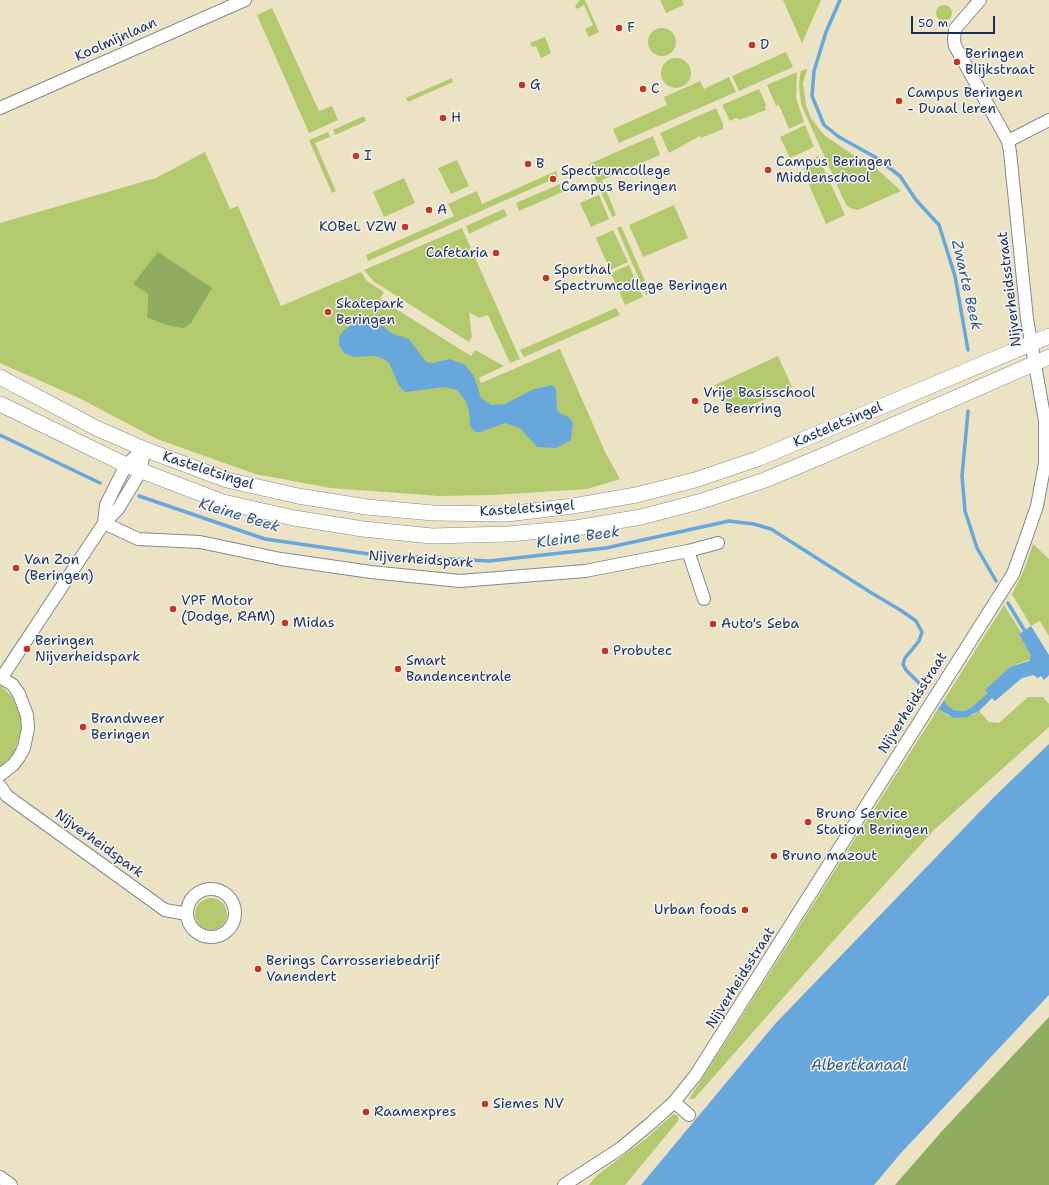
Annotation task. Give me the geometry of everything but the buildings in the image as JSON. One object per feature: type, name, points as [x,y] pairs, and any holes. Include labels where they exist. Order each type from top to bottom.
[{"type":"main road","name":"Kasteletsingel","points":[[0,377],[96,428],[144,449],[226,480],[298,496],[367,507],[433,513],[508,514],[573,506],[636,495],[695,480],[757,459],[1049,336]]},
{"type":"main road","name":"Kasteletsingel","points":[[0,404],[126,465],[223,502],[294,518],[363,529],[432,536],[508,534],[576,528],[641,517],[702,501],[765,480],[1042,360]]},
{"type":"street","name":"Koolmijnlaan","points":[[0,108],[220,5],[244,0]]},
{"type":"street","points":[[980,0],[955,29],[955,46],[1008,141],[1049,120]]},
{"type":"street","name":"Nijverheidsstraat","points":[[564,1185],[621,1148],[674,1102],[695,1076],[1013,574],[1037,506],[1047,463],[1042,360],[1031,344],[1024,295],[1008,141]]},
{"type":"street","points":[[104,523],[106,505],[126,465],[144,449]]},
{"type":"street","points":[[0,775],[13,765],[22,753],[28,728],[27,715],[19,694],[13,685],[1,677],[104,523],[118,509],[141,471],[144,449]]},
{"type":"street","name":"Nijverheidspark","points":[[104,523],[138,539],[200,542],[282,559],[326,566],[460,581],[584,571],[688,551],[718,543]]},
{"type":"street","points":[[688,551],[704,599]]},
{"type":"street","name":"Nijverheidspark","points":[[0,786],[7,796],[165,910],[187,914]]},
{"type":"street","points":[[674,1102],[689,1115]]},
{"type":"street","points":[[0,1177],[11,1185]]},
{"type":"green space","points":[[580,0],[585,0],[599,32],[589,37],[585,29],[593,25],[584,5],[577,9],[575,6]]},
{"type":"green space","points":[[660,0],[682,0],[684,5],[666,13]]},
{"type":"green space","points":[[783,0],[821,0],[802,43]]},
{"type":"green space","points":[[944,5],[950,7],[952,13],[950,19],[944,21],[938,19],[936,13],[938,7]]},
{"type":"green space","points":[[272,8],[319,111],[332,106],[338,120],[309,133],[257,15]]},
{"type":"green space","points":[[662,28],[668,29],[672,32],[675,36],[675,48],[672,52],[668,55],[662,56],[656,55],[652,52],[649,48],[648,42],[649,36],[652,32],[656,29]]},
{"type":"green space","points":[[545,37],[551,53],[541,58],[536,46],[532,47],[530,43]]},
{"type":"green space","points":[[786,52],[793,67],[739,91],[732,76]]},
{"type":"green space","points":[[676,58],[682,59],[690,67],[690,79],[682,87],[676,88],[670,87],[662,79],[661,73],[662,67],[670,59]]},
{"type":"green space","points":[[807,69],[803,84],[806,105],[811,118],[824,135],[862,161],[877,169],[901,191],[858,210],[850,208],[846,205],[801,104],[799,85],[800,75],[801,71]]},
{"type":"green space","points":[[797,72],[796,98],[804,122],[789,129],[779,105],[776,106],[767,85]]},
{"type":"green space","points":[[729,77],[736,92],[619,143],[613,129],[667,105],[664,97],[700,81],[704,89]]},
{"type":"green space","points":[[452,78],[453,82],[408,102],[406,98]]},
{"type":"green space","points":[[759,89],[766,105],[766,110],[739,120],[736,118],[730,121],[722,105]]},
{"type":"green space","points":[[716,108],[723,124],[723,129],[701,138],[700,136],[669,153],[660,133]]},
{"type":"green space","points":[[364,116],[366,121],[335,135],[333,130]]},
{"type":"green space","points":[[805,125],[814,147],[790,158],[780,137]]},
{"type":"green space","points":[[328,132],[330,137],[315,143],[336,191],[332,193],[309,140]]},
{"type":"green space","points":[[653,136],[660,155],[602,180],[616,215],[612,217],[589,164]]},
{"type":"green space","points":[[205,152],[230,209],[238,206],[281,306],[361,272],[367,281],[384,292],[380,299],[471,356],[475,350],[504,366],[479,378],[481,383],[560,349],[606,454],[620,479],[587,489],[493,495],[439,496],[331,488],[255,474],[157,439],[79,398],[0,363],[0,223],[156,178]],"holes":[[[148,294],[170,326],[147,318]]]},
{"type":"green space","points":[[818,156],[845,215],[826,224],[809,185],[811,184],[801,163]]},
{"type":"green space","points":[[457,160],[469,186],[451,194],[438,168]]},
{"type":"green space","points":[[556,171],[558,177],[368,261],[366,255],[454,216],[448,204],[477,191],[482,204]]},
{"type":"green space","points":[[404,178],[415,203],[384,217],[373,192]]},
{"type":"green space","points":[[562,183],[565,191],[519,211],[516,203]]},
{"type":"green space","points":[[599,195],[609,219],[591,227],[580,203]]},
{"type":"green space","points":[[674,205],[688,238],[643,257],[629,225]]},
{"type":"green space","points":[[504,209],[507,216],[469,234],[466,226]]},
{"type":"green space","points":[[621,226],[646,283],[644,284],[648,294],[646,295],[617,228]]},
{"type":"green space","points":[[462,228],[520,359],[510,363],[488,315],[479,318],[469,312],[472,337],[469,342],[373,281],[364,270]]},
{"type":"green space","points":[[613,230],[628,262],[610,270],[596,238]]},
{"type":"green space","points":[[158,252],[212,288],[191,323],[184,328],[170,326],[147,318],[148,294],[133,284]]},
{"type":"green space","points":[[629,265],[643,297],[625,305],[611,273]]},
{"type":"green space","points":[[616,308],[620,315],[524,357],[520,350]]},
{"type":"green space","points":[[778,356],[792,387],[730,415],[715,385]]},
{"type":"green space","points":[[1033,544],[1049,559],[1049,636],[1040,621],[1031,626],[1012,594],[1024,570]]},
{"type":"green space","points":[[1004,605],[1021,632],[1019,634],[1031,656],[1031,659],[1010,667],[986,690],[989,693],[971,708],[962,711],[950,709],[944,700]]},
{"type":"green space","points":[[0,685],[15,700],[21,716],[22,730],[14,753],[0,768]]},
{"type":"green space","points":[[1028,697],[1043,697],[1049,704],[1049,727],[934,830],[834,940],[694,1099],[689,1099],[938,709],[948,716],[973,715],[979,711],[989,722],[999,723]]},
{"type":"green space","points":[[208,898],[214,898],[223,902],[227,914],[223,926],[214,930],[208,930],[199,926],[195,917],[195,911],[199,902]]},
{"type":"green space","points":[[1049,1017],[1049,1185],[895,1185],[942,1131]]},
{"type":"green space","points":[[673,1114],[678,1116],[678,1121],[625,1185],[589,1185],[596,1176],[647,1138]]},
{"type":"water","points":[[360,319],[376,320],[391,333],[409,339],[426,362],[433,363],[450,359],[465,365],[474,376],[481,398],[491,405],[505,404],[534,389],[552,385],[556,389],[557,410],[561,414],[569,417],[573,423],[571,440],[556,448],[537,447],[520,428],[505,423],[480,432],[475,432],[470,426],[469,411],[466,401],[457,390],[445,387],[405,392],[399,386],[389,363],[384,359],[375,356],[354,357],[344,353],[339,345],[339,337],[344,330]]},
{"type":"water","points":[[1031,626],[1049,655],[1049,675],[1044,680],[1041,676],[1038,678],[1033,675],[1022,678],[995,701],[992,698],[979,711],[967,717],[954,718],[938,709],[944,700],[948,706],[954,710],[963,711],[971,708],[988,693],[985,690],[1010,667],[1029,661],[1031,656],[1019,634]]},
{"type":"water","name":"Albertkanaal","points":[[1049,744],[1049,995],[901,1153],[874,1185],[641,1185],[775,1024],[995,796]]},
{"type":"waterway","name":"Zwarte Beek","points":[[840,0],[826,32],[814,71],[812,96],[824,125],[839,137],[875,157],[900,176],[916,200],[939,225],[955,276],[968,350]]},
{"type":"waterway","name":"Zwarte Beek","points":[[968,411],[962,476],[965,511],[977,548],[996,581]]},
{"type":"waterway","name":"Kleine Beek","points":[[0,435],[100,483]]},
{"type":"waterway","name":"Kleine Beek","points":[[139,496],[265,539],[376,555],[489,561],[606,548],[729,521],[754,524],[771,529],[916,621],[922,632],[919,641],[905,658],[903,664],[906,670],[925,689]]},
{"type":"waterway","name":"Zwarte Beek","points":[[1008,603],[1026,633]]},
{"type":"place","name":"F","points":[[619,28]]},
{"type":"place","name":"D","points":[[752,45]]},
{"type":"place","name":"Beringen Blijkstraat","points":[[957,62]]},
{"type":"place","name":"G","points":[[522,85]]},
{"type":"place","name":"C","points":[[643,89]]},
{"type":"place","name":"Campus Beringen - Duaal leren","points":[[899,101]]},
{"type":"place","name":"H","points":[[443,118]]},
{"type":"place","name":"I","points":[[356,156]]},
{"type":"place","name":"B","points":[[528,164]]},
{"type":"place","name":"Campus Beringen Middenschool","points":[[768,170]]},
{"type":"place","name":"Spectrumcollege Campus Beringen","points":[[553,179]]},
{"type":"place","name":"A","points":[[429,210]]},
{"type":"place","name":"KOBeL VZW","points":[[405,227]]},
{"type":"place","name":"Cafetaria","points":[[496,253]]},
{"type":"place","name":"Sporthal Spectrumcollege Beringen","points":[[546,278]]},
{"type":"place","name":"Skatepark Beringen","points":[[328,312]]},
{"type":"place","name":"Vrije Basisschool De Beerring","points":[[695,401]]},
{"type":"place","name":"Van Zon (Beringen)","points":[[16,568]]},
{"type":"place","name":"VPF Motor (Dodge, RAM)","points":[[173,609]]},
{"type":"place","name":"Midas","points":[[285,623]]},
{"type":"place","name":"Auto's Seba","points":[[713,624]]},
{"type":"place","name":"Beringen Nijverheidspark","points":[[27,649]]},
{"type":"place","name":"Probutec","points":[[605,651]]},
{"type":"place","name":"Smart Bandencentrale","points":[[398,669]]},
{"type":"place","name":"Brandweer Beringen","points":[[83,727]]},
{"type":"place","name":"Bruno Service Station Beringen","points":[[808,822]]},
{"type":"place","name":"Bruno mazout","points":[[774,856]]},
{"type":"place","name":"Urban foods","points":[[745,910]]},
{"type":"place","name":"Berings Carrosseriebedrijf Vanendert","points":[[258,969]]},
{"type":"place","name":"Siemes NV","points":[[485,1104]]},
{"type":"place","name":"Raamexpres","points":[[366,1112]]}]
